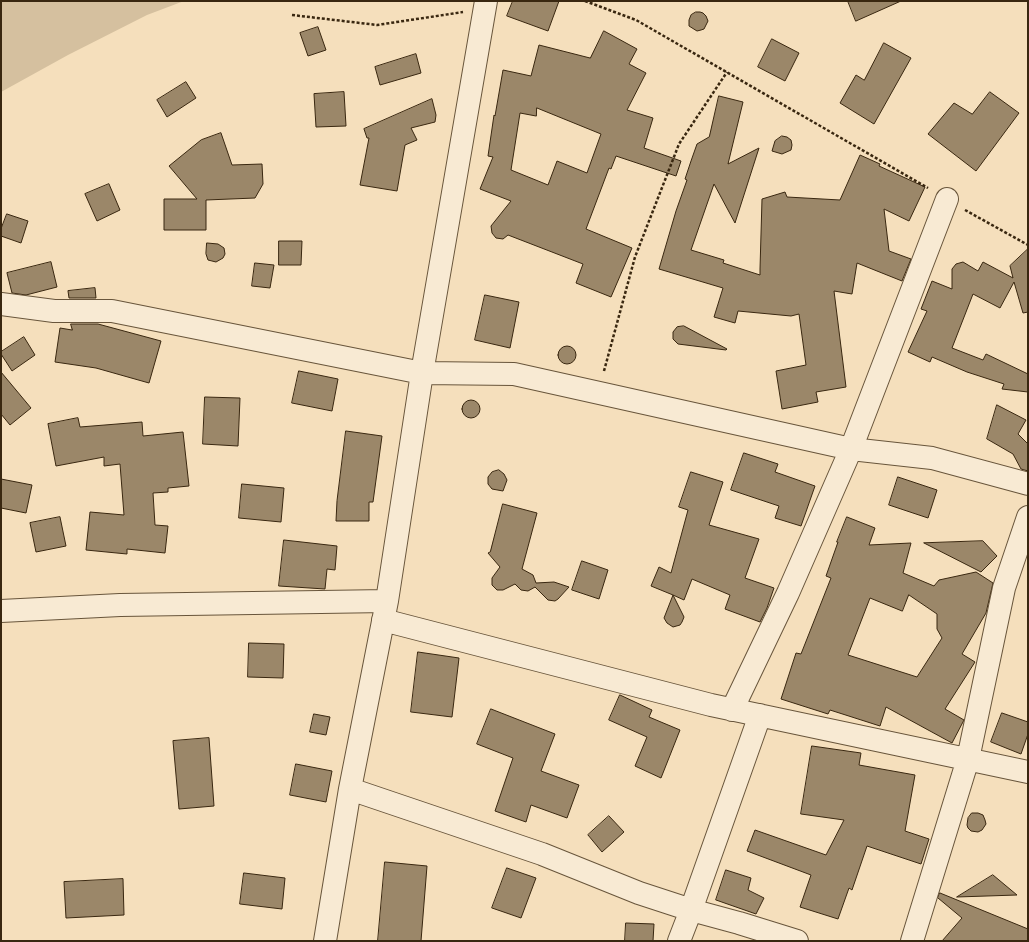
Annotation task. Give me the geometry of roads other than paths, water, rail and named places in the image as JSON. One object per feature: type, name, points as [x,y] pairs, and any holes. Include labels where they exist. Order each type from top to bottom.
[{"type":"street","points":[[325,941],[350,789],[385,611],[422,374],[486,5]]},
{"type":"street","points":[[732,710],[788,594],[851,449],[947,199]]},
{"type":"street","points":[[1,304],[54,311],[112,311],[422,374],[514,374],[851,449],[932,458],[1028,484]]},
{"type":"street","points":[[912,941],[968,759],[1004,588],[1028,517]]},
{"type":"street","points":[[1,611],[120,605],[385,611],[711,705],[1028,772]]},
{"type":"street","points":[[679,941],[760,716]]},
{"type":"street","points":[[350,789],[542,854],[639,893],[796,941]]}]
